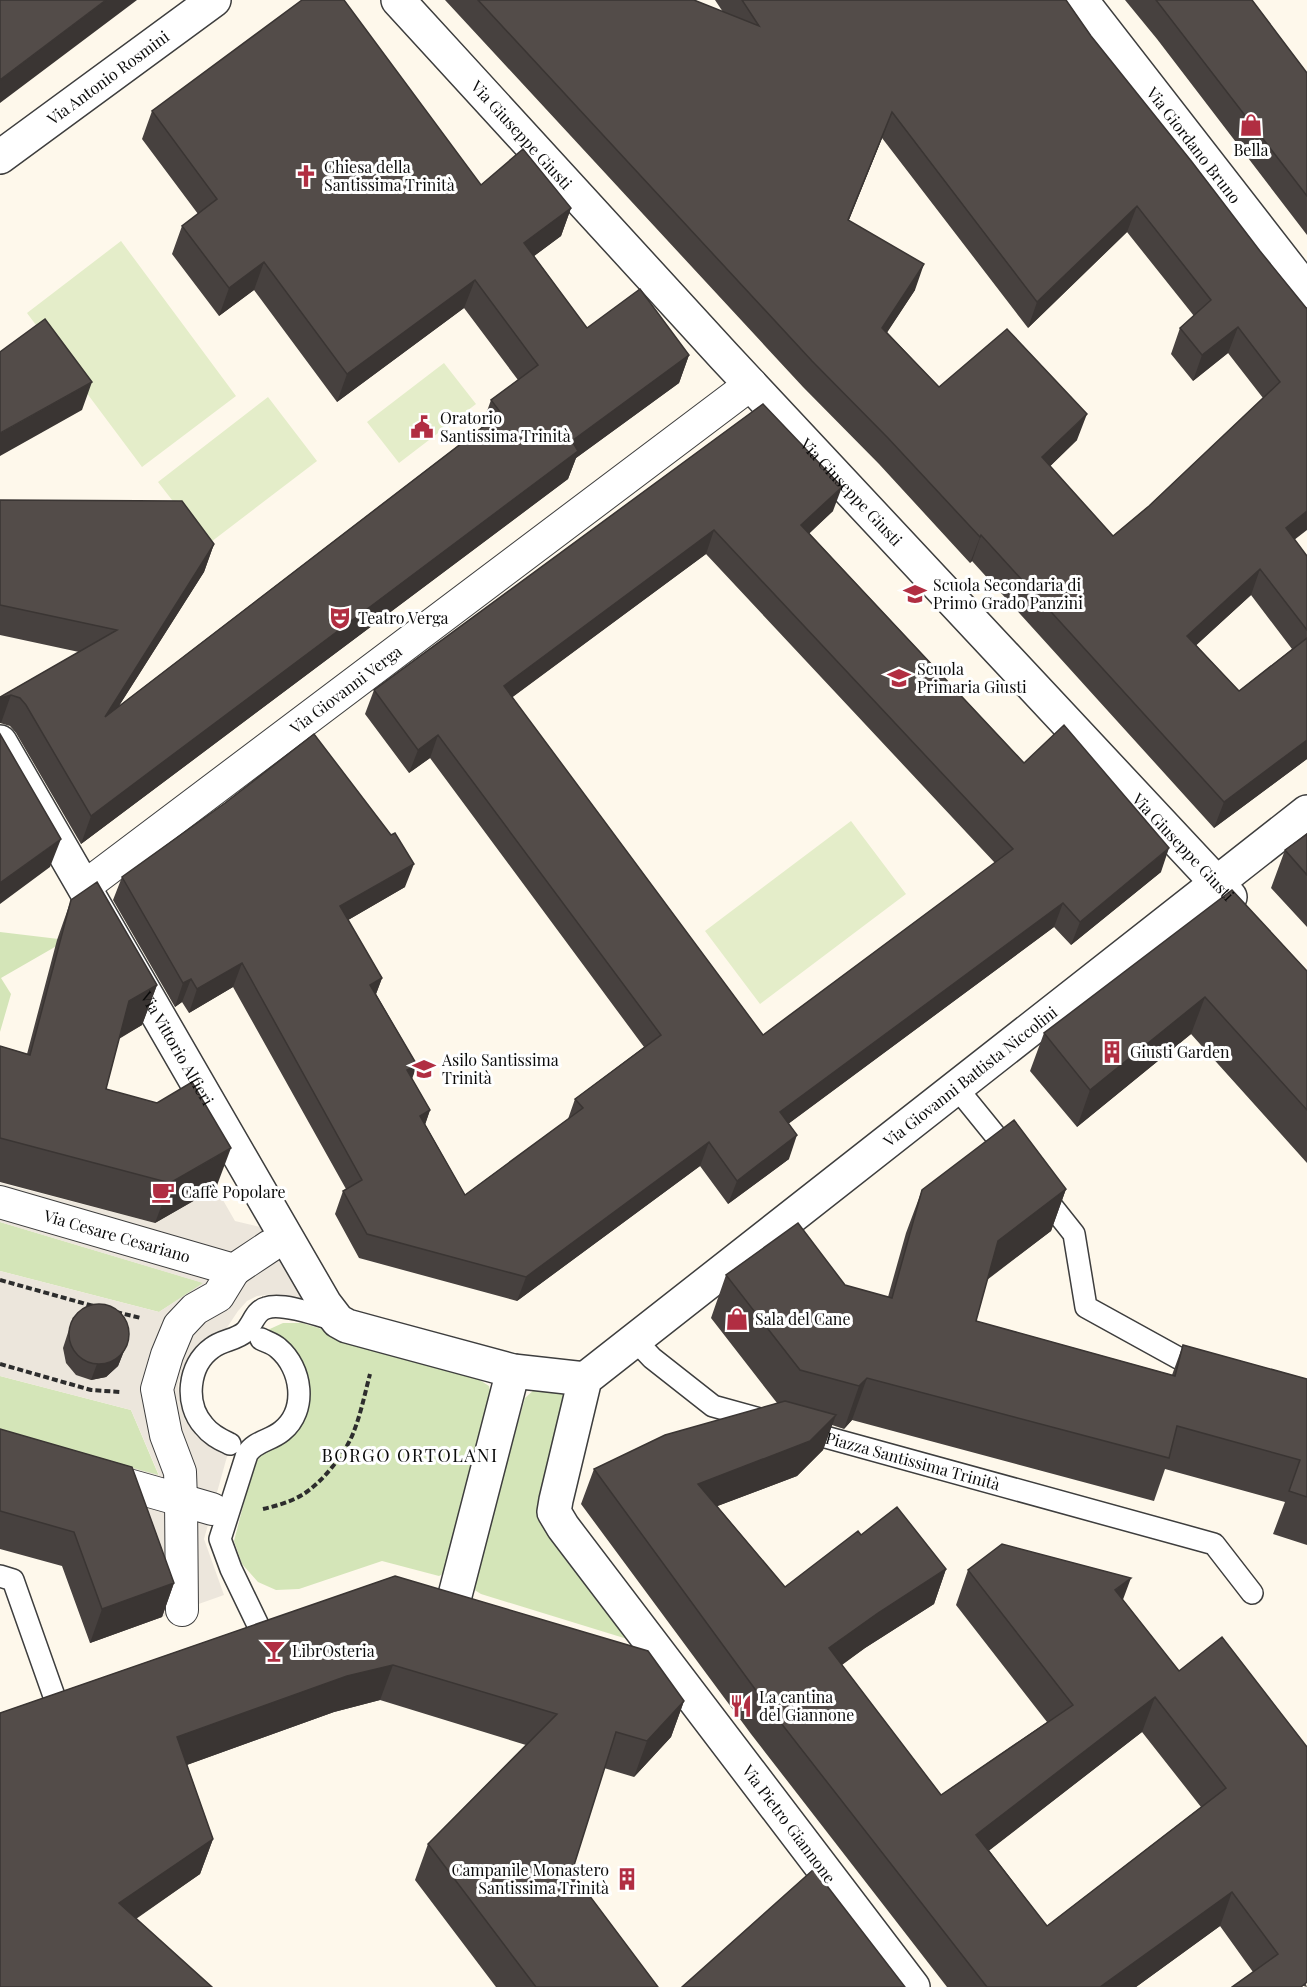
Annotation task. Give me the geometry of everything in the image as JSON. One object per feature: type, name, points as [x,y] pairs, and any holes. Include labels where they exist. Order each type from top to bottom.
[{"type":"street","name":"Via Antonio Rosmini","points":[[0,157],[214,0]]},
{"type":"street","name":"Via Giuseppe Giusti","points":[[398,0],[724,357],[1251,920]]},
{"type":"street","name":"Via Giordano Bruno","points":[[1081,0],[1307,291]]},
{"type":"street","name":"Via Giovanni Verga","points":[[84,887],[751,384]]},
{"type":"street","name":"Via Vittorio Alfieri","points":[[0,742],[325,1304],[338,1321]]},
{"type":"street","name":"Via Giovanni Battista Niccolini","points":[[635,1340],[1307,812]]},
{"type":"street","name":"Via Cesare Cesariano","points":[[0,1202],[234,1270]]},
{"type":"street","points":[[182,1610],[180,1472],[165,1435],[157,1389],[167,1354],[179,1326],[195,1310],[218,1296],[234,1270],[270,1246]]},
{"type":"street","points":[[338,1321],[347,1326],[513,1371],[585,1378]]},
{"type":"street","points":[[635,1340],[585,1378],[554,1512],[562,1527],[664,1662]]},
{"type":"street","points":[[485,1611],[438,1599],[513,1371]]},
{"type":"street","points":[[68,1468],[212,1509]]},
{"type":"street","points":[[226,1637],[290,1613]]},
{"type":"street","points":[[619,1648],[664,1662]]},
{"type":"street","name":"Via Pietro Giannone","points":[[664,1662],[913,1987]]},
{"type":"street","points":[[22,1708],[86,1686]]},
{"type":"lane","points":[[956,1087],[1074,1234],[1086,1307],[1200,1370],[1221,1376]]},
{"type":"lane","points":[[230,1444],[215,1437],[203,1425],[194,1410],[191,1394],[193,1376],[199,1361],[211,1348],[245,1331],[256,1314],[265,1308],[280,1306],[338,1321]]},
{"type":"lane","points":[[258,1625],[231,1569],[220,1539],[247,1454],[252,1446],[268,1441],[283,1430],[295,1414],[300,1396],[298,1377],[290,1360],[277,1346],[261,1339]]},
{"type":"lane","name":"Piazza Santissima Trinità","points":[[635,1340],[652,1358],[713,1406],[1214,1544],[1252,1593]]},
{"type":"lane","points":[[0,1576],[13,1580],[54,1696]]},
{"type":"path","points":[[0,1280],[99,1308]]},
{"type":"path","points":[[0,1364],[91,1390]]},
{"type":"path","points":[[261,1509],[278,1506],[303,1495],[342,1455],[353,1433],[373,1364]]},
{"type":"green space","points":[[121,241],[236,396],[142,467],[27,313]]},
{"type":"green space","points":[[444,363],[476,404],[399,463],[367,422]]},
{"type":"green space","points":[[268,397],[317,461],[207,545],[158,482]]},
{"type":"green space","points":[[851,821],[906,894],[760,1004],[705,931]]},
{"type":"green space","points":[[0,932],[67,940],[1,978],[11,994],[0,1032]]},
{"type":"green space","points":[[0,1222],[204,1283],[159,1312],[0,1271]]},
{"type":"green space","points":[[283,1323],[302,1323],[470,1374],[489,1386],[493,1404],[448,1571],[439,1576],[382,1561],[299,1589],[276,1590],[258,1582],[242,1564],[234,1541],[254,1464],[303,1390],[261,1333]]},
{"type":"green space","points":[[0,1376],[131,1410],[159,1476],[0,1433]]},
{"type":"green space","points":[[535,1389],[571,1393],[544,1509],[637,1642],[481,1594],[473,1589],[473,1579],[525,1398]]},
{"type":"shaded area","points":[[0,1183],[155,1223],[216,1188],[235,1221],[268,1229],[310,1301],[274,1294],[257,1296],[247,1301],[224,1332],[207,1339],[194,1351],[183,1367],[178,1385],[185,1420],[196,1436],[211,1447],[228,1453],[204,1539],[224,1595],[162,1617],[140,1558],[0,1433],[159,1475],[131,1410],[0,1376],[0,1271],[159,1312],[203,1283],[0,1222]]},
{"type":"building","points":[[0,0],[106,0],[0,80]]},
{"type":"building","points":[[302,0],[344,0],[481,185],[523,149],[571,208],[524,243],[587,328],[640,289],[689,355],[572,441],[578,451],[91,816],[26,705],[20,698],[11,695],[0,697],[117,630],[0,605],[0,500],[182,501],[214,544],[105,717],[501,413],[491,400],[538,365],[475,280],[347,374],[264,262],[229,288],[182,226],[217,199],[152,111]]},
{"type":"building","points":[[478,0],[694,0],[759,26],[742,0],[1066,0],[1091,36],[1307,309],[1307,511],[1286,528],[1307,556],[1307,630],[1260,569],[1187,636],[1239,691],[1307,638],[1307,740],[1224,802],[981,535],[980,537],[888,438],[812,361]],"holes":[[[892,112],[1037,302],[1137,206],[1211,300],[1180,328],[1202,355],[1238,327],[1280,382],[1149,506],[1113,536],[1042,457],[1087,414],[1007,329],[939,387],[882,328],[924,264],[848,220]]]},
{"type":"building","points":[[1156,0],[1252,0],[1307,73],[1307,196]]},
{"type":"building","points":[[45,319],[92,382],[0,433],[0,352]]},
{"type":"building","points":[[763,404],[842,487],[801,525],[1024,763],[1064,725],[1169,848],[1080,922],[1063,903],[780,1112],[797,1135],[737,1181],[709,1142],[526,1277],[367,1234],[343,1191],[362,1180],[242,963],[197,989],[191,979],[183,983],[122,877],[225,803],[314,734],[391,835],[395,833],[414,864],[340,906],[382,978],[370,985],[417,1065],[407,1070],[430,1110],[420,1116],[465,1195],[583,1108],[575,1099],[661,1035],[438,735],[418,750],[374,690]],"holes":[[[714,530],[1013,849],[763,1035],[504,686]]]},
{"type":"building","points":[[0,734],[61,839],[0,883]]},
{"type":"building","points":[[1307,834],[1307,875],[1285,850]]},
{"type":"building","points":[[97,882],[157,985],[129,1001],[106,1089],[157,1103],[192,1082],[231,1148],[170,1183],[0,1138],[0,1046],[30,1055],[71,900]]},
{"type":"building","name":"Giusti Garden","points":[[1232,890],[1307,971],[1307,1110],[1205,997],[1090,1090],[1044,1033]]},
{"type":"building","points":[[1014,1120],[1066,1189],[998,1241],[976,1321],[1175,1376],[1183,1345],[1307,1379],[1307,1497],[1289,1491],[1300,1460],[1177,1426],[1169,1458],[867,1378],[859,1386],[800,1370],[726,1275],[798,1223],[845,1285],[892,1298],[922,1190]]},
{"type":"building","points":[[99,1304],[120,1313],[129,1334],[120,1355],[99,1364],[78,1355],[69,1334],[78,1313]]},
{"type":"building","points":[[785,1401],[836,1415],[810,1441],[698,1484],[785,1587],[858,1531],[861,1535],[897,1507],[946,1569],[829,1648],[941,1795],[1073,1705],[968,1570],[1002,1544],[1131,1578],[1115,1590],[1179,1671],[1222,1637],[1307,1747],[1307,1982],[1301,1987],[1232,1987],[1278,1954],[1232,1892],[1100,1987],[987,1987],[763,1700],[594,1469],[665,1435]],"holes":[[[1155,1697],[1226,1788],[1047,1926],[976,1835]]]},
{"type":"building","points":[[0,1429],[132,1467],[174,1583],[102,1609],[74,1532],[0,1511]]},
{"type":"building","points":[[395,1576],[648,1651],[684,1701],[647,1741],[616,1732],[570,1878],[574,1875],[658,1987],[536,1987],[428,1844],[557,1714],[393,1665],[347,1676],[177,1737],[213,1839],[119,1903],[212,1987],[0,1987],[0,1713]]},
{"type":"building","points":[[814,1869],[905,1987],[682,1987]]},
{"type":"place","name":"Bella","points":[[1251,125]]},
{"type":"place","name":"Chiesa della Santissima Trinità","points":[[306,176]]},
{"type":"place","name":"Oratorio Santissima Trinità","points":[[422,427]]},
{"type":"place","name":"Scuola Secondaria di Primo Grado Panzini","points":[[915,594]]},
{"type":"place","name":"Teatro Verga","points":[[340,618]]},
{"type":"place","name":"Scuola Primaria Giusti","points":[[899,678]]},
{"type":"place","name":"Giusti Garden","points":[[1112,1052]]},
{"type":"place","name":"Asilo Santissima Trinità","points":[[424,1069]]},
{"type":"place","name":"Caffè Popolare","points":[[163,1192]]},
{"type":"place","name":"Sala del Cane","points":[[737,1319]]},
{"type":"place","name":"LibrOsteria","points":[[274,1651]]},
{"type":"place","name":"La cantina del Giannone","points":[[741,1706]]},
{"type":"place","name":"Campanile Monastero Santissima Trinità","points":[[627,1879]]},
{"type":"district","name":"BORGO ORTOLANI","points":[[410,1456]]}]
